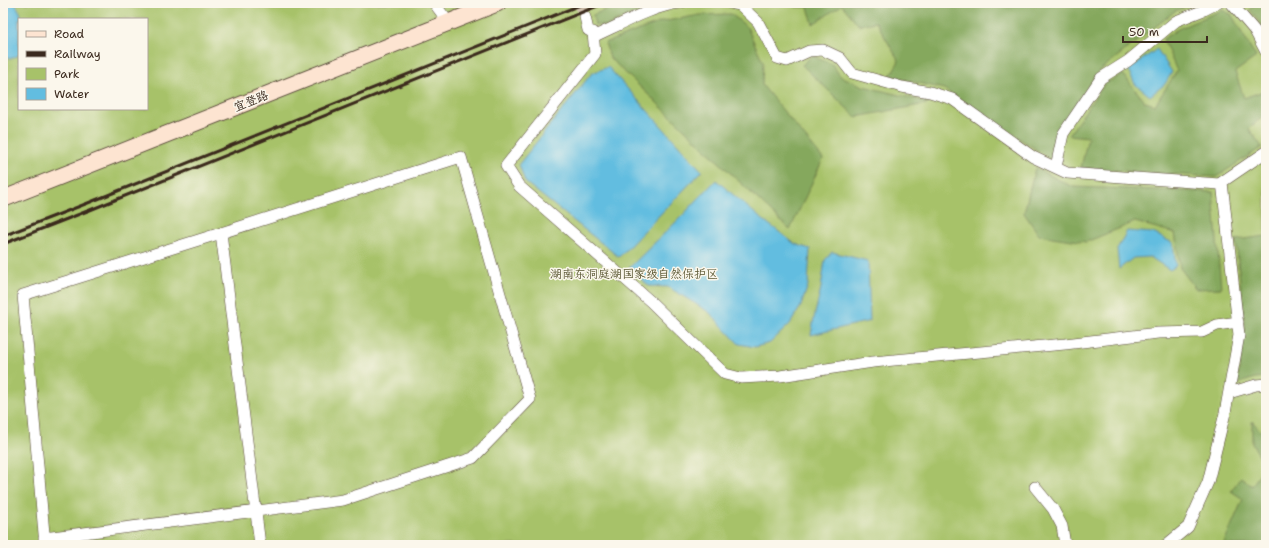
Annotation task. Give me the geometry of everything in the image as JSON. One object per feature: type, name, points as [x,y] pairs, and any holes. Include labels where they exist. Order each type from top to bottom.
[{"type":"street","points":[[434,3],[449,23]]},
{"type":"street","name":"宜登路","points":[[3,199],[498,3]]},
{"type":"street","points":[[585,17],[588,30],[597,35],[672,3],[681,3]]},
{"type":"street","points":[[730,3],[740,5],[758,22],[777,58],[787,61],[809,51],[823,50],[840,58],[852,74],[902,87],[930,92],[952,100],[1034,157],[1067,173],[1219,184],[1266,152]]},
{"type":"street","points":[[1056,168],[1063,134],[1101,78],[1128,62],[1176,21],[1218,3]]},
{"type":"street","points":[[1231,3],[1255,31],[1266,52]]},
{"type":"street","points":[[593,32],[595,54],[506,166],[519,186],[650,301],[725,374],[741,378],[780,376],[873,362],[1065,344],[1158,333],[1202,332],[1217,325],[1238,322]]},
{"type":"street","points":[[461,157],[530,399],[473,458],[344,500],[44,541],[23,295],[220,233],[461,157]]},
{"type":"street","points":[[1166,545],[1188,527],[1208,482],[1229,394],[1239,335],[1222,182]]},
{"type":"street","points":[[220,233],[260,545]]},
{"type":"street","points":[[1229,394],[1256,385],[1266,384]]},
{"type":"street","points":[[1035,487],[1053,509],[1062,526],[1065,545]]},
{"type":"green space","name":"湖南东洞庭湖国家级自然保护区","points":[[3,3],[1266,3],[1266,545],[3,545]]},
{"type":"green space","points":[[621,3],[658,3],[606,26],[595,25],[593,15]]},
{"type":"green space","points":[[791,3],[1190,3],[1192,5],[1175,11],[1099,71],[1059,129],[1051,159],[944,89],[890,76],[899,61],[876,22],[859,25],[842,5],[813,24],[808,7],[795,7]]},
{"type":"green space","points":[[1257,3],[1266,3],[1266,32],[1250,9]]},
{"type":"green space","points":[[1222,10],[1231,14],[1256,57],[1235,72],[1244,98],[1266,90],[1266,113],[1249,129],[1262,147],[1216,177],[1081,168],[1088,137],[1069,135],[1104,84],[1123,74],[1145,102],[1155,105],[1177,71],[1163,39],[1178,29]]},
{"type":"green space","points":[[731,14],[747,27],[763,62],[762,85],[823,159],[790,230],[610,58],[605,43],[661,22],[700,15]]},
{"type":"green space","points":[[812,56],[832,64],[840,76],[863,86],[931,103],[856,117],[802,65]]},
{"type":"green space","points":[[1035,168],[1073,187],[1213,192],[1221,288],[1196,289],[1180,268],[1175,233],[1135,222],[1086,242],[1039,235],[1024,213]]},
{"type":"green space","points":[[1266,236],[1266,377],[1255,378],[1237,384],[1245,329],[1236,240]]},
{"type":"green space","points":[[1252,421],[1266,437],[1266,545],[1223,545],[1243,499],[1231,491],[1241,477],[1252,486],[1265,465],[1252,443]]},
{"type":"water","points":[[3,3],[15,3],[22,18],[18,18],[18,55],[10,59],[3,56]]},
{"type":"water","points":[[1157,49],[1172,72],[1165,84],[1150,96],[1135,84],[1128,70]]},
{"type":"water","points":[[608,67],[702,171],[619,257],[525,182],[519,164],[592,73]]},
{"type":"water","points":[[716,180],[758,216],[795,244],[810,249],[808,285],[801,306],[790,324],[770,343],[755,347],[739,344],[709,312],[668,287],[649,286],[629,268]]},
{"type":"water","points":[[1127,231],[1153,233],[1173,243],[1176,266],[1170,270],[1150,257],[1133,258],[1119,269],[1117,249]]},
{"type":"water","points":[[832,252],[868,261],[870,321],[811,335],[821,288],[825,260]]},
{"type":"tunnel","points":[[579,3],[585,17]]},
{"type":"railway","points":[[3,236],[585,3]]},
{"type":"railway","points":[[3,244],[605,3]]}]
